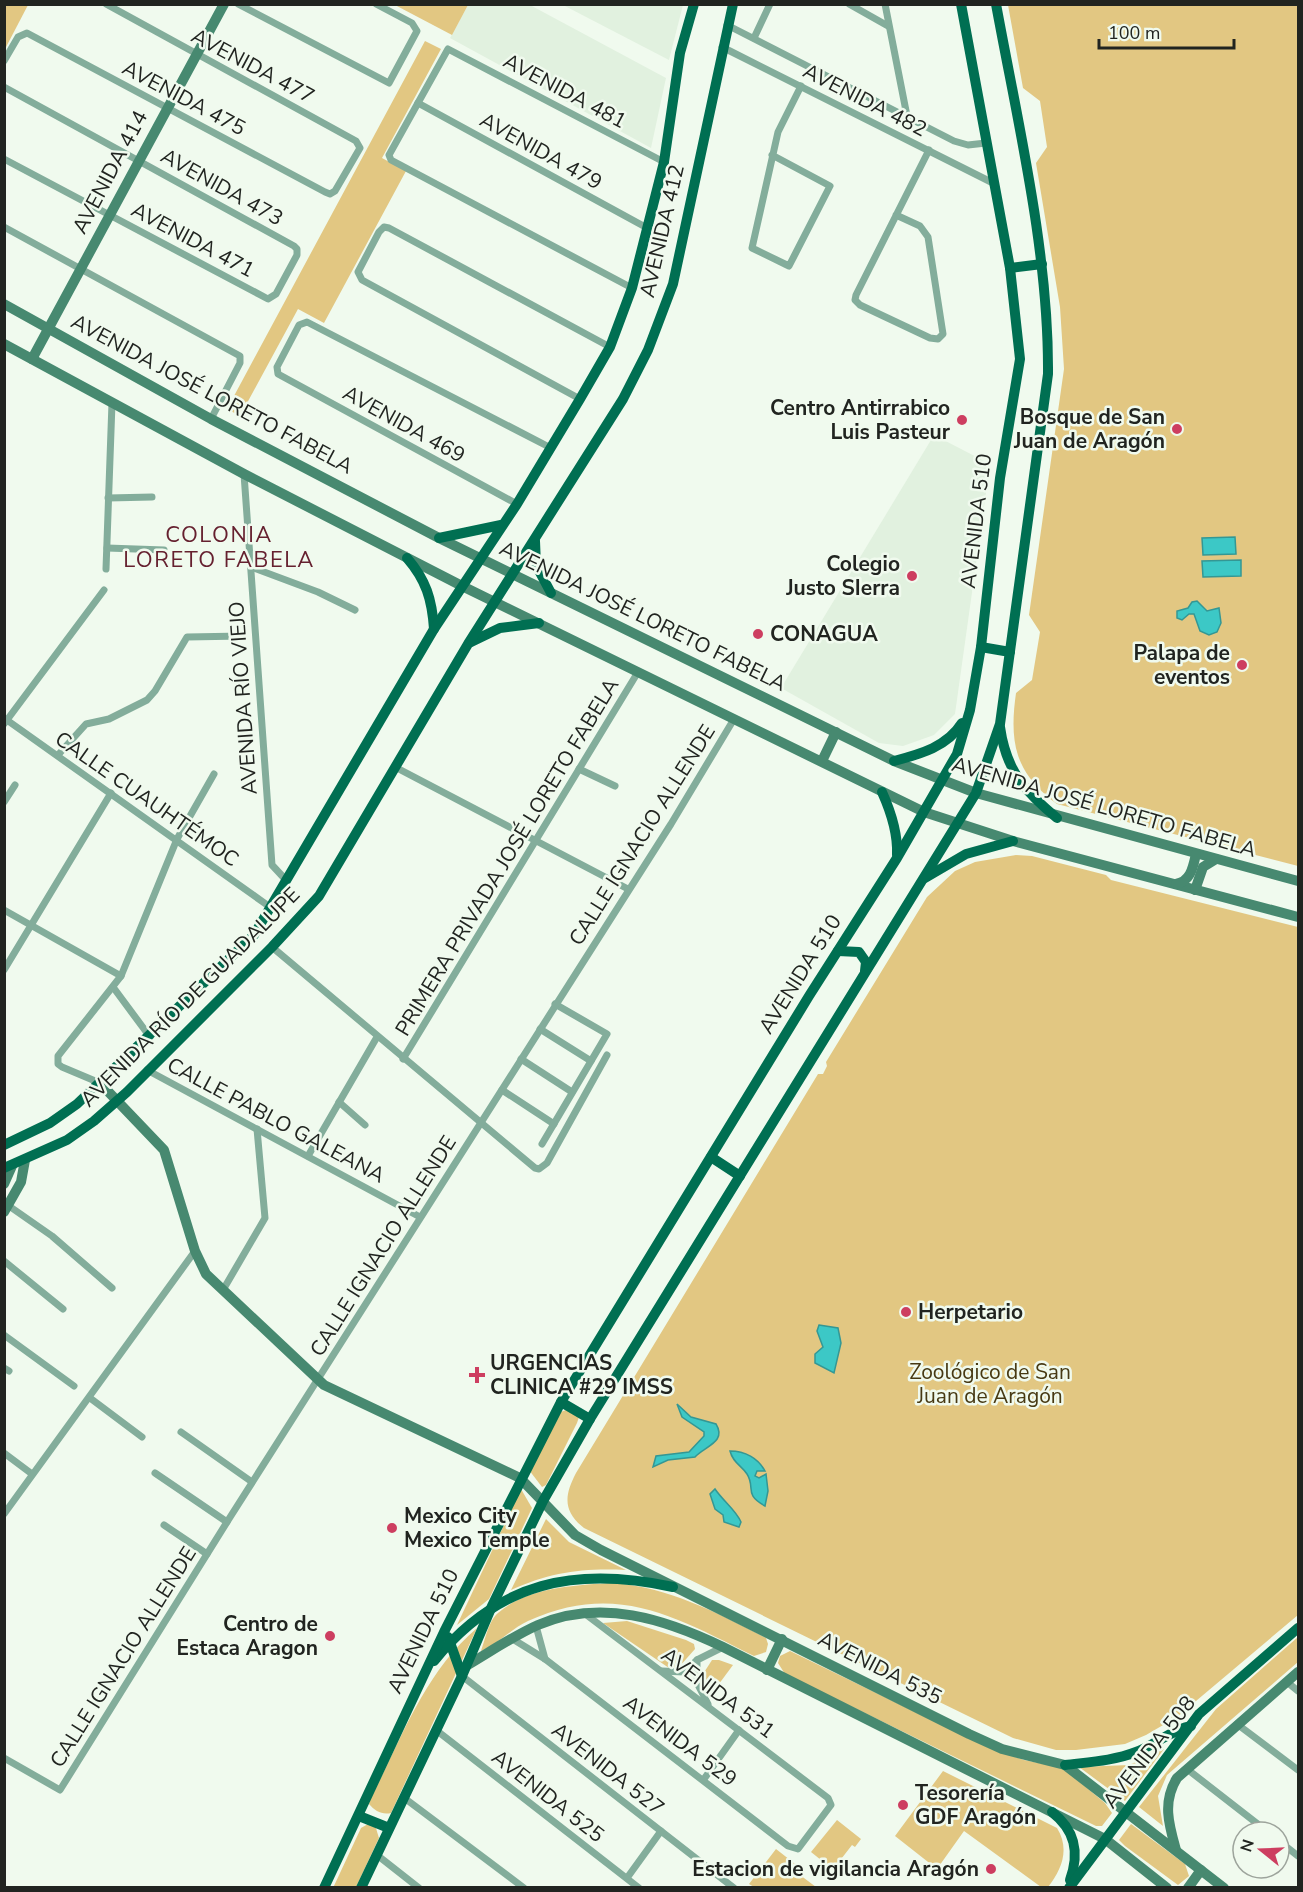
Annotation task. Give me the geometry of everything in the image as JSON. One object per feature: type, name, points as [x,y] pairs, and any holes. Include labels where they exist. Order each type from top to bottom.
[{"type":"main road","name":"AVENIDA 412","points":[[480,558],[517,504],[610,346],[632,288],[649,229],[664,162],[680,53],[694,4]]},
{"type":"main road","name":"AVENIDA 412","points":[[512,574],[623,399],[648,350],[673,284],[733,4]]},
{"type":"main road","name":"AVENIDA 510","points":[[325,1886],[424,1674],[447,1637],[520,1478],[561,1402],[837,951],[897,858],[957,754],[970,710],[981,647],[1000,478],[1020,359],[1010,268],[961,4]]},
{"type":"main road","points":[[362,1887],[543,1501],[590,1419],[976,794],[1000,724],[1048,374],[1048,317],[996,4]]},
{"type":"main road","points":[[1010,268],[1041,264]]},
{"type":"main road","points":[[440,538],[501,525]]},
{"type":"main road","points":[[535,538],[536,565],[551,593]]},
{"type":"main road","points":[[406,558],[427,588],[434,629]]},
{"type":"main road","name":"AVENIDA RÍO DE GUADALUPE","points":[[4,1145],[50,1123],[77,1104],[150,1037],[254,935],[434,629],[480,558]]},
{"type":"main road","name":"AVENIDA RÍO DE GUADALUPE","points":[[8,1167],[68,1140],[118,1100],[272,947],[319,896],[512,574]]},
{"type":"main road","points":[[468,644],[500,628],[539,623]]},
{"type":"main road","points":[[981,647],[1010,652]]},
{"type":"main road","points":[[894,761],[937,747],[955,734],[970,710]]},
{"type":"main road","points":[[1000,724],[1004,751],[1015,777],[1039,803],[1057,818]]},
{"type":"main road","points":[[882,792],[897,842],[897,858]]},
{"type":"main road","points":[[922,879],[966,854],[1013,841]]},
{"type":"main road","points":[[837,951],[859,952],[866,962],[865,971]]},
{"type":"main road","points":[[711,1157],[740,1176]]},
{"type":"main road","points":[[561,1402],[590,1419]]},
{"type":"main road","points":[[464,1671],[447,1637],[492,1606],[533,1588],[565,1581],[631,1578],[673,1587]]},
{"type":"main road","name":"AVENIDA 508","points":[[1068,1887],[1199,1714],[1299,1628]]},
{"type":"main road","points":[[1065,1765],[1099,1762],[1136,1752],[1180,1728],[1191,1725]]},
{"type":"main road","points":[[1052,1812],[1064,1822],[1074,1844],[1075,1867],[1068,1887]]},
{"type":"main road","points":[[358,1815],[388,1828]]},
{"type":"main road","points":[[371,1887],[376,1858]]},
{"type":"street","name":"AVENIDA 477","points":[[106,4],[353,138],[360,148],[335,191],[330,194]]},
{"type":"street","name":"AVENIDA 414","points":[[32,359],[224,4]]},
{"type":"street","points":[[238,4],[388,83],[416,35],[417,27],[376,4]]},
{"type":"street","points":[[754,38],[770,4]]},
{"type":"street","points":[[849,4],[888,26]]},
{"type":"street","points":[[885,4],[907,116]]},
{"type":"street","name":"AVENIDA 482","points":[[727,25],[954,141],[968,146],[986,143]]},
{"type":"street","name":"AVENIDA 475","points":[[4,61],[22,33],[27,33],[330,194]]},
{"type":"street","name":"AVENIDA 482","points":[[722,47],[993,183]]},
{"type":"street","name":"AVENIDA 481","points":[[418,103],[446,51],[451,50],[664,162]]},
{"type":"street","points":[[772,155],[827,183],[829,190],[793,264],[785,265],[752,248],[772,155],[778,132],[801,86]]},
{"type":"street","name":"AVENIDA 473","points":[[4,87],[297,249],[276,294],[271,299]]},
{"type":"street","points":[[418,103],[389,157],[632,288]]},
{"type":"street","name":"AVENIDA 479","points":[[418,103],[649,229]]},
{"type":"street","points":[[896,215],[920,226],[928,237],[943,334],[938,339],[930,338],[855,300],[896,215],[929,150]]},
{"type":"street","name":"AVENIDA 471","points":[[4,159],[271,299]]},
{"type":"street","points":[[4,226],[241,358],[211,418]]},
{"type":"street","points":[[580,399],[362,280],[358,275],[384,227],[610,346]]},
{"type":"street","name":"AVENIDA JOSÉ LORETO FABELA","points":[[4,304],[211,418],[440,538],[894,761],[976,794],[1057,818],[1299,881]]},
{"type":"street","name":"AVENIDA 469","points":[[517,504],[276,372],[303,322],[551,448]]},
{"type":"street","points":[[4,344],[112,404],[406,558],[924,812],[1013,841],[1299,917]]},
{"type":"street","points":[[106,569],[112,404]]},
{"type":"street","name":"AVENIDA RÍO VIEJO","points":[[244,474],[272,865],[285,879]]},
{"type":"street","points":[[108,498],[152,497]]},
{"type":"street","points":[[107,548],[164,550]]},
{"type":"street","points":[[250,567],[318,592],[355,610]]},
{"type":"street","points":[[6,721],[104,590]]},
{"type":"street","points":[[58,755],[86,724],[109,719],[147,700],[187,637],[243,636]]},
{"type":"street","name":"PRIMERA PRIVADA JOSÉ LORETO FABELA","points":[[403,1059],[638,672]]},
{"type":"street","name":"CALLE IGNACIO ALLENDE","points":[[4,1758],[60,1790],[734,719]]},
{"type":"street","name":"CALLE CUAUHTÉMOC","points":[[6,721],[58,755],[270,907]]},
{"type":"street","points":[[822,761],[836,732]]},
{"type":"street","points":[[395,767],[628,889]]},
{"type":"street","points":[[579,770],[615,786]]},
{"type":"street","points":[[100,1083],[62,1067],[57,1060],[121,975],[177,839],[214,774]]},
{"type":"street","points":[[4,802],[15,785]]},
{"type":"street","points":[[4,970],[111,793]]},
{"type":"street","points":[[1176,884],[1183,882],[1189,876],[1196,854]]},
{"type":"street","points":[[1195,890],[1203,867],[1216,859]]},
{"type":"street","points":[[4,910],[121,975]]},
{"type":"street","points":[[272,947],[531,1166],[539,1169],[543,1167],[607,1055]]},
{"type":"street","points":[[113,987],[150,1037]]},
{"type":"street","points":[[542,1144],[607,1034],[555,1004]]},
{"type":"street","points":[[540,1029],[591,1061]]},
{"type":"street","points":[[309,1156],[377,1037]]},
{"type":"street","points":[[521,1059],[572,1092]]},
{"type":"street","name":"CALLE PABLO GALEANA","points":[[147,1070],[420,1217]]},
{"type":"street","name":"AVENIDA 535","points":[[100,1083],[164,1150],[195,1251],[206,1274],[332,1390],[520,1478],[576,1535],[673,1587],[1002,1749],[1065,1765],[1224,1887]]},
{"type":"street","points":[[502,1090],[554,1124]]},
{"type":"street","points":[[339,1102],[365,1125]]},
{"type":"street","points":[[223,1290],[259,1233],[265,1218],[257,1129]]},
{"type":"street","points":[[25,1160],[21,1182],[7,1209],[52,1236],[112,1288]]},
{"type":"street","points":[[4,1184],[8,1167]]},
{"type":"street","points":[[4,1514],[195,1251]]},
{"type":"street","points":[[4,1261],[63,1309]]},
{"type":"street","points":[[4,1335],[74,1386]]},
{"type":"street","points":[[90,1398],[142,1437]]},
{"type":"street","points":[[181,1432],[252,1482]]},
{"type":"street","points":[[4,1453],[32,1474]]},
{"type":"street","points":[[155,1473],[227,1522]]},
{"type":"street","points":[[164,1526],[207,1554]]},
{"type":"street","points":[[464,1671],[512,1638],[536,1626],[584,1613],[617,1612],[656,1619],[723,1647],[1105,1839],[1167,1887]]},
{"type":"street","name":"AVENIDA 531","points":[[584,1613],[830,1801],[827,1812],[802,1845],[794,1850]]},
{"type":"street","points":[[536,1626],[545,1659]]},
{"type":"street","name":"AVENIDA 529","points":[[512,1638],[545,1659],[794,1850]]},
{"type":"street","points":[[767,1671],[782,1640]]},
{"type":"street","points":[[661,1671],[684,1672],[697,1660],[723,1647]]},
{"type":"street","points":[[697,1660],[697,1683],[711,1709]]},
{"type":"street","name":"AVENIDA 527","points":[[464,1671],[734,1887]]},
{"type":"street","name":"AVENIDA 508","points":[[1176,1851],[1167,1816],[1168,1799],[1177,1778],[1299,1672]]},
{"type":"street","points":[[1287,1682],[1299,1691]]},
{"type":"street","points":[[1237,1724],[1299,1770]]},
{"type":"street","name":"AVENIDA 525","points":[[436,1730],[639,1887]]},
{"type":"street","points":[[704,1779],[739,1730]]},
{"type":"street","points":[[1187,1769],[1253,1820]]},
{"type":"street","points":[[403,1797],[524,1887]]},
{"type":"street","points":[[627,1878],[662,1831]]},
{"type":"street","points":[[376,1858],[418,1887]]},
{"type":"street","points":[[1188,1887],[1201,1870]]},
{"type":"shaded area","points":[[468,5],[530,5],[666,78],[651,148],[450,38]]},
{"type":"shaded area","points":[[563,5],[683,5],[669,60]]},
{"type":"shaded area","name":"Colegio Justo SIerra","points":[[934,435],[990,464],[955,714],[934,735],[903,746],[879,743],[781,688]]},
{"type":"green space","points":[[4,5],[28,5],[5,49]]},
{"type":"green space","points":[[395,5],[468,5],[452,35]]},
{"type":"green space","name":"Bosque de San Juan de Aragón","points":[[1008,5],[1298,5],[1298,866],[1057,804],[1032,781],[1018,756],[1014,727],[1016,693],[1032,680],[1040,632],[1029,615],[1064,369],[1060,307],[1036,163],[1047,147],[1040,101],[1023,88]]},
{"type":"green space","points":[[425,41],[441,49],[382,158],[406,171],[324,323],[298,309],[240,416],[227,409]]},
{"type":"green space","name":"Zoológico de San Juan de Aragón","points":[[1016,855],[1032,856],[1106,875],[1111,880],[1298,927],[1298,1615],[1177,1717],[1125,1744],[1076,1750],[1056,1750],[1013,1738],[584,1528],[572,1515],[568,1503],[569,1489],[576,1473],[818,1074],[823,1074],[827,1066],[826,1062],[927,897],[955,871],[975,862]]},
{"type":"green space","points":[[566,1410],[579,1417],[546,1485],[542,1487],[529,1470],[558,1413]]},
{"type":"green space","points":[[521,1489],[532,1508],[489,1599],[457,1625]]},
{"type":"green space","points":[[546,1519],[569,1542],[626,1570],[595,1570],[553,1575],[511,1590]]},
{"type":"green space","points":[[613,1583],[653,1590],[711,1611],[766,1638],[768,1644],[766,1652],[754,1656],[671,1617],[618,1604],[590,1604],[560,1609],[528,1621],[481,1651],[492,1620],[510,1604],[553,1589]]},
{"type":"green space","points":[[627,1621],[686,1640],[694,1644],[695,1649],[679,1667],[669,1668],[603,1623]]},
{"type":"green space","points":[[477,1628],[391,1813],[376,1810],[369,1804],[371,1798],[416,1707],[443,1665]]},
{"type":"green space","points":[[1298,1637],[1298,1662],[1167,1775],[1158,1796],[1163,1826],[1139,1807],[1216,1709]]},
{"type":"green space","points":[[790,1651],[987,1747],[1024,1760],[1063,1768],[1105,1803],[1112,1813],[1102,1826],[1096,1826],[785,1674],[778,1663],[780,1656]]},
{"type":"green space","points":[[712,1660],[733,1665],[713,1692],[705,1685],[703,1674]]},
{"type":"green space","points":[[1164,1749],[1125,1801],[1079,1767],[1129,1765]]},
{"type":"green space","points":[[943,1771],[1057,1828],[1063,1844],[1063,1859],[1048,1887],[1041,1887],[964,1831],[937,1869],[895,1836]]},
{"type":"green space","points":[[837,1820],[861,1839],[855,1847],[852,1845],[838,1863],[840,1866],[836,1872],[811,1852]]},
{"type":"green space","points":[[368,1824],[375,1825],[379,1838],[356,1887],[333,1888],[361,1828]]},
{"type":"green space","points":[[1131,1824],[1185,1864],[1189,1876],[1178,1885],[1125,1846],[1119,1840]]},
{"type":"green space","points":[[776,1849],[799,1867],[796,1872],[816,1887],[754,1887],[749,1884]]},
{"type":"water","points":[[1235,537],[1236,554],[1203,555],[1202,538]]},
{"type":"water","points":[[1241,560],[1241,576],[1203,577],[1202,561]]},
{"type":"water","points":[[1197,601],[1207,611],[1219,608],[1221,623],[1217,632],[1209,635],[1200,631],[1194,614],[1189,614],[1182,620],[1177,618],[1177,611],[1188,608],[1192,602]]},
{"type":"water","points":[[819,1325],[838,1328],[841,1343],[834,1373],[815,1363],[815,1354],[823,1347],[817,1331]]},
{"type":"water","points":[[677,1404],[691,1417],[716,1424],[719,1435],[713,1443],[695,1457],[668,1460],[653,1467],[656,1456],[689,1452],[704,1436],[704,1432],[682,1417]]},
{"type":"water","points":[[730,1451],[750,1456],[762,1466],[765,1471],[757,1471],[755,1476],[759,1478],[766,1474],[768,1491],[765,1506],[754,1498],[747,1474],[735,1461]]},
{"type":"water","points":[[715,1489],[739,1518],[741,1522],[739,1527],[724,1522],[723,1515],[715,1509],[710,1494]]},
{"type":"place","name":"Centro Antirrabico Luis Pasteur","points":[[962,420]]},
{"type":"place","name":"Bosque de San Juan de Aragón","points":[[1177,429]]},
{"type":"place","name":"Colegio Justo SIerra","points":[[912,576]]},
{"type":"place","name":"CONAGUA","points":[[758,634]]},
{"type":"place","name":"Palapa de eventos","points":[[1242,665]]},
{"type":"place","name":"Herpetario","points":[[906,1312]]},
{"type":"place","name":"URGENCIAS CLINICA #29 IMSS","points":[[477,1375]]},
{"type":"place","name":"Mexico City Mexico Temple","points":[[392,1528]]},
{"type":"place","name":"Centro de Estaca Aragon","points":[[330,1636]]},
{"type":"place","name":"Tesorería GDF Aragón","points":[[903,1805]]},
{"type":"place","name":"Estacion de vigilancia Aragón","points":[[991,1869]]},
{"type":"district","name":"COLONIA LORETO FABELA","points":[[219,548]]}]
